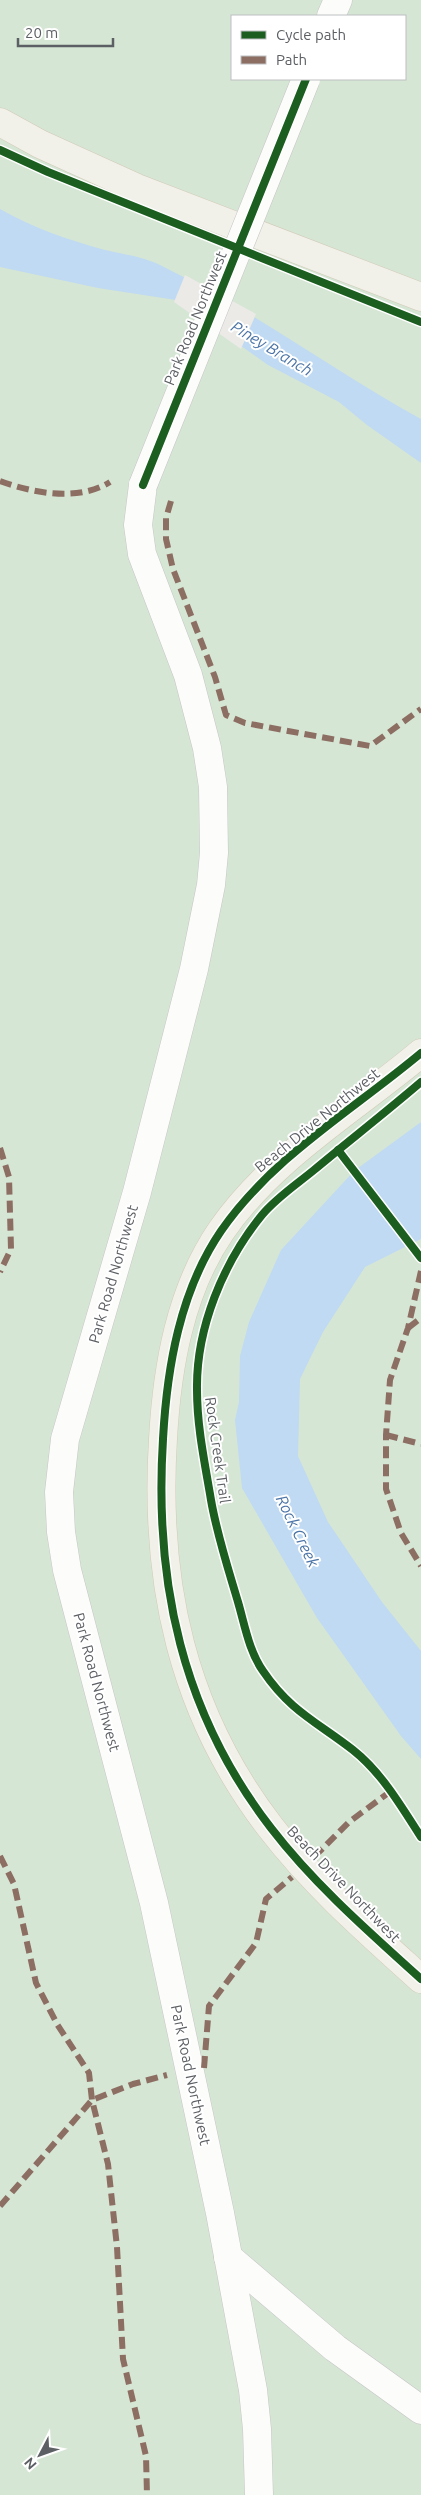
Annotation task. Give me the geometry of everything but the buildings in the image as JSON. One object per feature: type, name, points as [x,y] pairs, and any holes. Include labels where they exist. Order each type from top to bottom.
[{"type":"main road","points":[[0,122],[40,144],[137,188],[421,297]]},
{"type":"main road","name":"Beach Drive Northwest","points":[[421,1053],[283,1162],[243,1202],[211,1247],[192,1283],[177,1335],[164,1416],[161,1483],[161,1530],[170,1605],[191,1684],[213,1737],[239,1784],[289,1850],[353,1916],[421,1979]]},
{"type":"street","name":"Park Road Northwest","points":[[258,2495],[255,2409],[228,2257],[154,1903],[67,1570],[60,1523],[59,1481],[65,1438],[137,1192],[192,978],[211,885],[214,853],[213,787],[208,748],[188,674],[142,554],[138,525],[143,485],[306,80]]},
{"type":"street","points":[[228,2257],[335,2348],[421,2410]]},
{"type":"green space","points":[[0,0],[421,0],[421,2495],[0,2495]]},
{"type":"water","name":"Piney Branch","points":[[0,209],[38,228],[65,238],[154,262],[194,282],[259,320],[421,419],[421,463],[367,425],[339,402],[268,365],[176,300],[98,288],[0,267]]},
{"type":"water","name":"Rock Creek","points":[[421,1122],[421,1239],[365,1267],[323,1332],[300,1379],[298,1456],[328,1522],[382,1602],[421,1651],[421,1759],[401,1736],[317,1618],[242,1488],[235,1420],[239,1402],[240,1356],[249,1322],[281,1250],[354,1171]]},
{"type":"pier","points":[[185,275],[256,314],[241,349],[174,302]]},
{"type":"marked path","points":[[0,481],[27,489],[55,494],[84,492],[110,482]]},
{"type":"marked path","points":[[171,501],[166,518],[166,539],[173,569],[215,677],[226,715],[245,723],[370,746],[421,709]]},
{"type":"marked path","points":[[0,1148],[9,1177],[11,1249],[0,1272]]},
{"type":"marked path","points":[[421,1271],[408,1328],[390,1380],[386,1435],[386,1489],[401,1533],[421,1566]]},
{"type":"marked path","points":[[408,1328],[421,1318]]},
{"type":"marked path","points":[[386,1435],[421,1444]]},
{"type":"marked path","points":[[314,1857],[349,1822],[391,1791]]},
{"type":"marked path","points":[[0,1856],[14,1884],[36,1983],[57,2024],[89,2073],[92,2100],[108,2164],[117,2247],[123,2359],[146,2456],[147,2495]]},
{"type":"marked path","points":[[204,2068],[209,2006],[256,1943],[266,1899],[292,1877]]},
{"type":"marked path","points":[[0,2206],[92,2100],[133,2084],[167,2075]]},
{"type":"cycle path","points":[[143,485],[306,80]]},
{"type":"cycle path","points":[[0,150],[48,172],[421,322]]},
{"type":"cycle path","points":[[421,1053],[289,1157],[264,1180],[241,1204],[207,1254],[186,1304],[172,1357],[165,1412],[161,1492],[164,1544],[170,1595],[180,1644],[195,1692],[215,1739],[240,1784],[271,1828],[305,1869],[421,1979]]},
{"type":"cycle path","name":"Rock Creek Trail","points":[[421,1082],[280,1197],[262,1215],[248,1234],[235,1254],[214,1297],[201,1343],[197,1390],[198,1418],[216,1526],[248,1638],[258,1663],[283,1696],[305,1715],[353,1750],[373,1769],[390,1790],[421,1837]]},
{"type":"cycle path","points":[[338,1150],[421,1258]]}]
